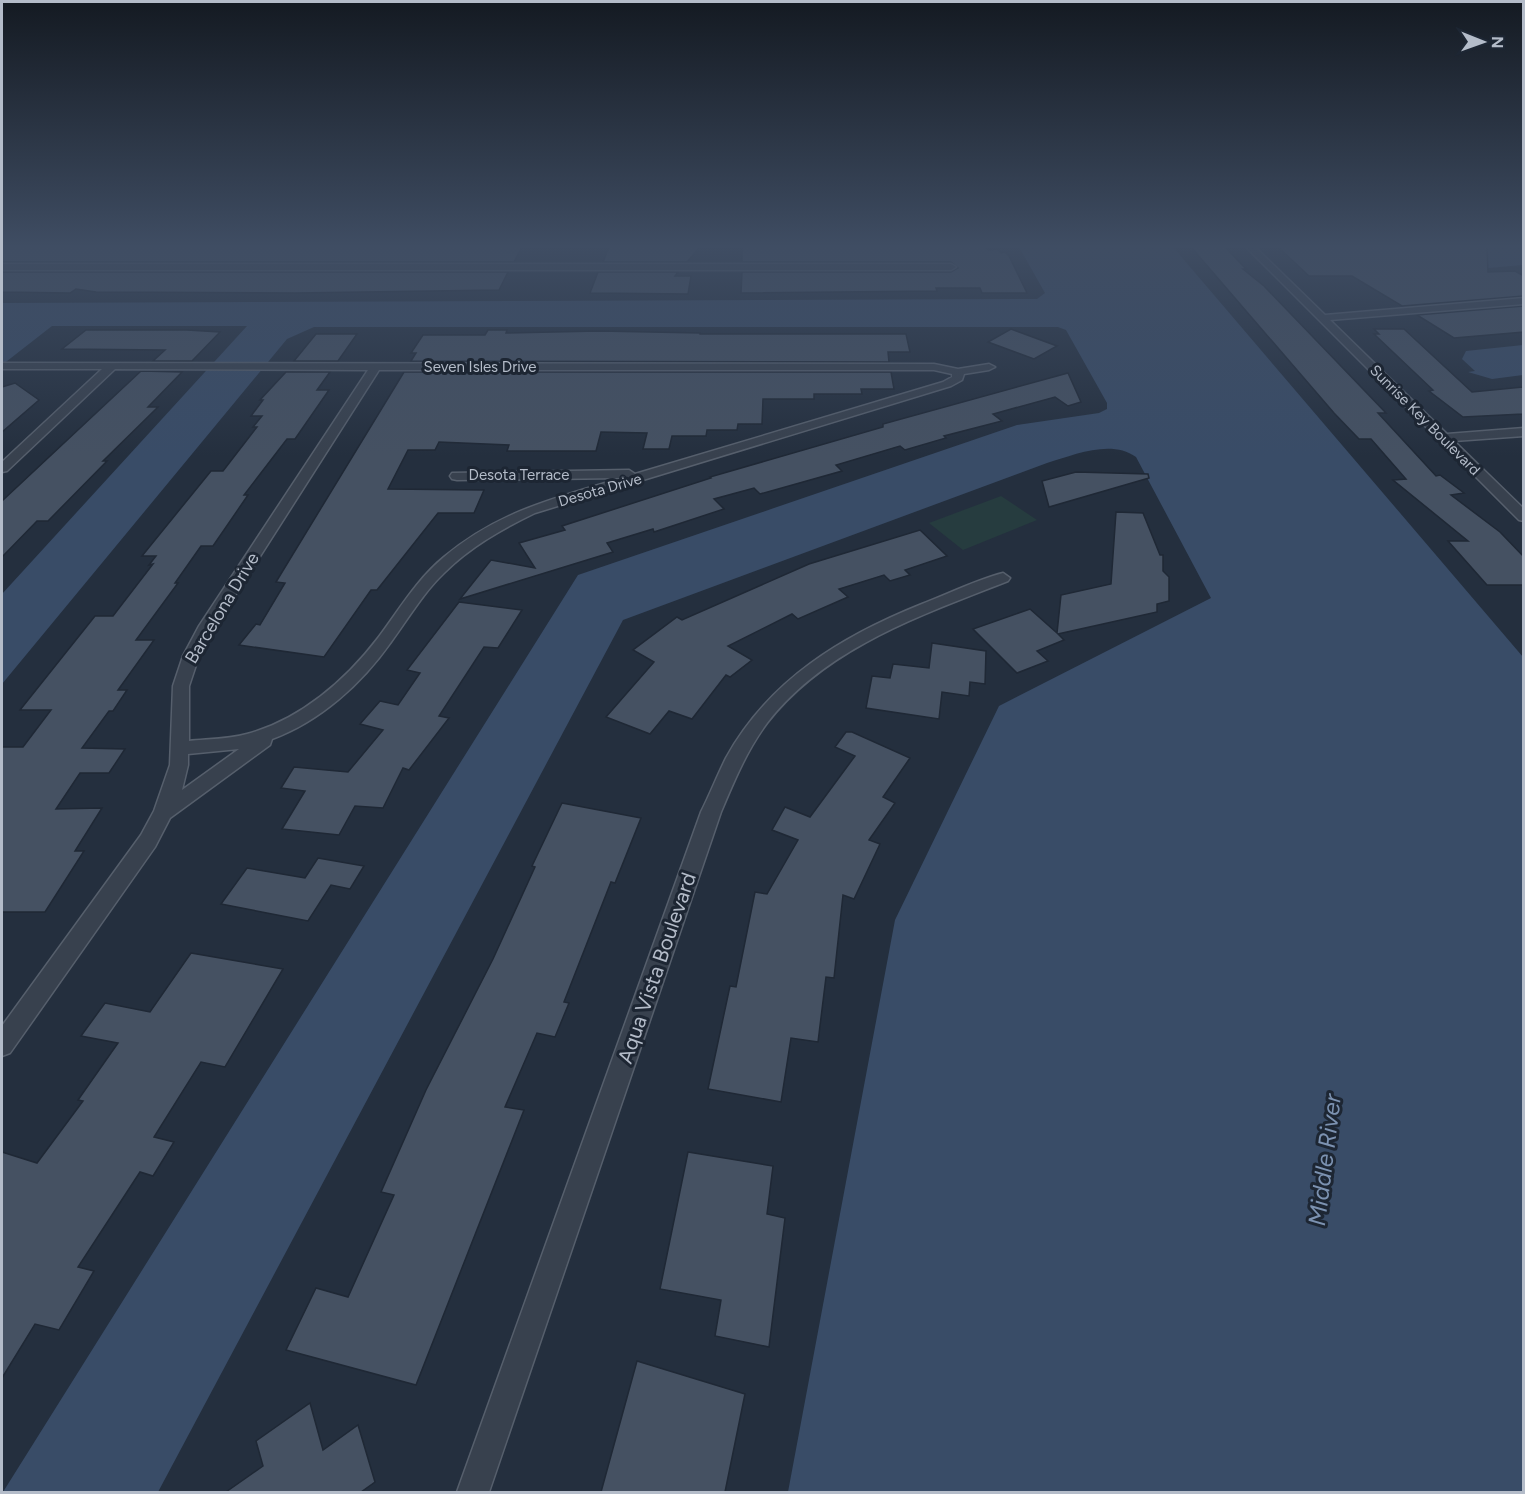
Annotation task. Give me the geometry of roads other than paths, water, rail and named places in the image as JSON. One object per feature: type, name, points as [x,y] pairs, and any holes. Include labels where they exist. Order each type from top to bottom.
[{"type":"street","points":[[1322,318],[1337,317]]},
{"type":"street","name":"Sunrise Key Boulevard","points":[[1322,318],[1524,517]]},
{"type":"street","name":"Seven Isles Drive","points":[[6,366],[934,367],[958,372]]},
{"type":"street","points":[[2,468],[111,367]]},
{"type":"street","name":"Barcelona Drive","points":[[2,1045],[148,841],[163,813],[175,781],[180,748],[181,686],[198,642],[375,367]]},
{"type":"street","name":"Desota Drive","points":[[163,813],[278,729],[315,708],[349,680],[379,648],[438,570],[492,529],[530,510],[947,384],[958,378],[958,372],[989,367]]},
{"type":"street","points":[[1443,438],[1524,432]]},
{"type":"street","name":"Desota Terrace","points":[[457,476],[653,474]]},
{"type":"street","name":"Aqua Vista Boulevard","points":[[473,1492],[711,812],[724,777],[738,751],[753,729],[784,693],[816,664],[897,620],[1003,578]]},
{"type":"street","name":"Desota Drive","points":[[180,748],[239,742],[278,729]]},
{"type":"water","name":"Middle River","points":[[2,317],[1233,317],[1523,657],[1523,1492],[788,1492],[895,920],[999,706],[1211,598],[1136,457],[1115,449],[1104,449],[1092,450],[1047,463],[623,620],[158,1492],[3,1492],[578,575],[1017,425],[1099,413],[1107,409],[1107,403],[1066,330],[1058,327],[314,327],[287,339],[2,684],[2,594],[247,326],[52,326],[2,365]]},
{"type":"water","points":[[1523,345],[1523,375],[1492,379],[1468,372],[1475,371],[1462,359],[1466,351]]}]
